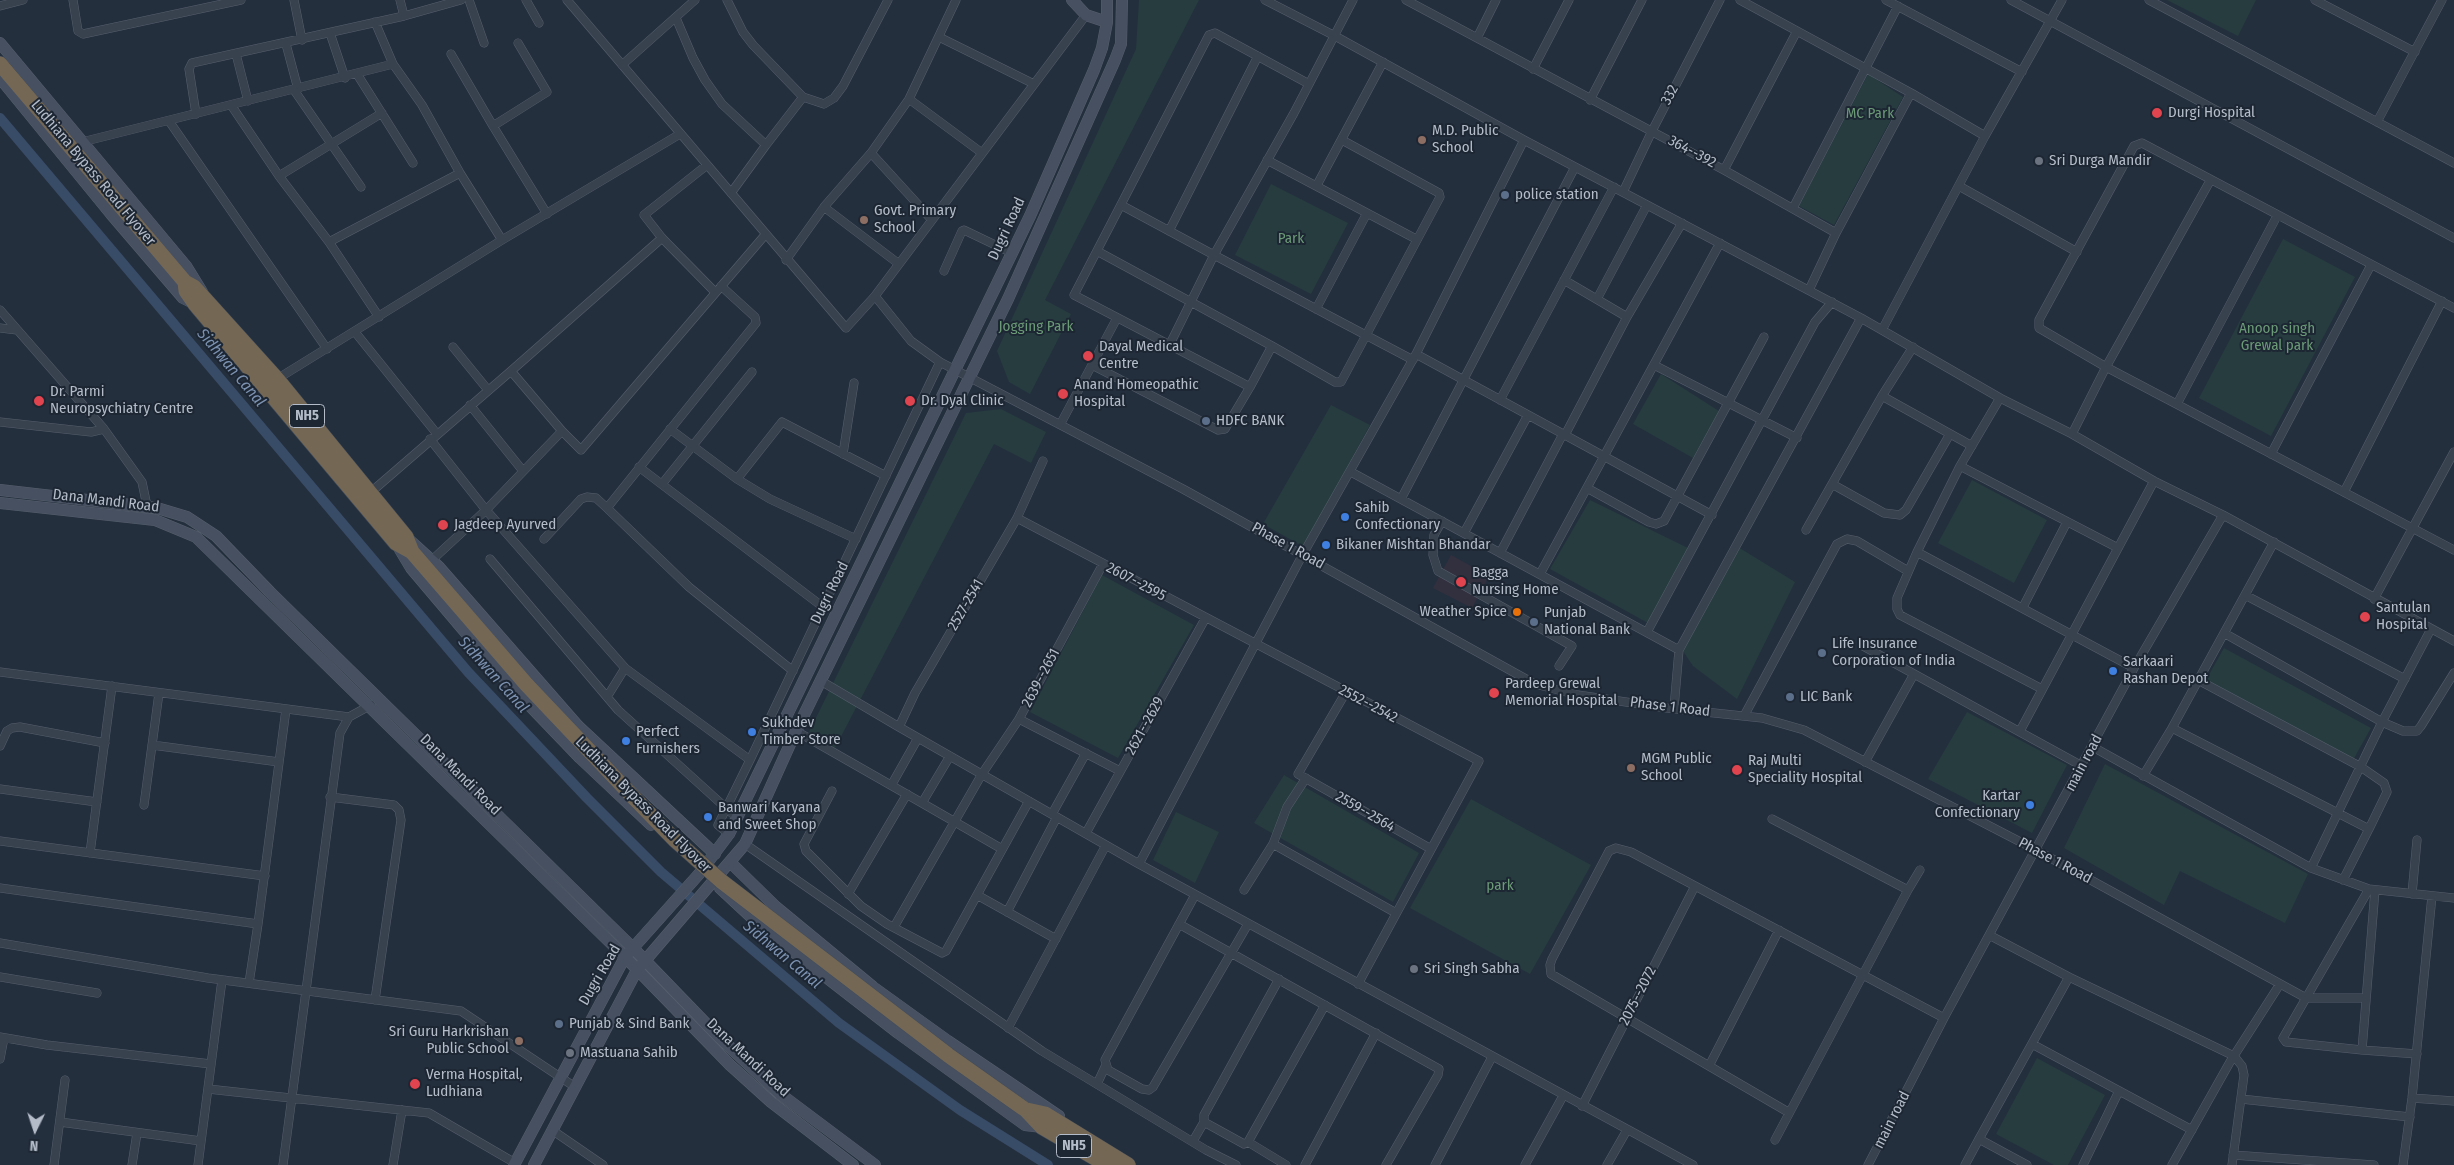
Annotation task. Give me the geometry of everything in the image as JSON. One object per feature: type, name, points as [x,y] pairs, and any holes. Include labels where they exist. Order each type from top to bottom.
[{"type":"highway","name":"Ludhiana Bypass Road Flyover","points":[[0,64],[182,278],[194,287],[199,301]]},
{"type":"highway","name":"NH5","points":[[199,301],[277,379],[371,492],[401,540]]},
{"type":"highway","name":"NH5","points":[[199,301],[401,540]]},
{"type":"highway","name":"Ludhiana Bypass Road Flyover","points":[[401,540],[526,684],[594,758],[675,840],[728,888],[948,1055],[1025,1109],[1042,1127]]},
{"type":"highway","name":"Ludhiana Bypass Road Flyover","points":[[1025,1109],[1045,1114],[1070,1129]]},
{"type":"highway","name":"NH5","points":[[1042,1127],[1107,1165]]},
{"type":"highway","name":"NH5","points":[[1070,1129],[1128,1165]]},
{"type":"street","points":[[0,6],[23,0]]},
{"type":"street","points":[[73,0],[78,31],[83,34],[241,0]]},
{"type":"street","points":[[294,0],[302,40]]},
{"type":"street","points":[[400,0],[404,16]]},
{"type":"street","points":[[196,114],[189,65],[404,16],[460,0]]},
{"type":"street","points":[[469,0],[484,43]]},
{"type":"street","points":[[526,0],[539,24]]},
{"type":"street","points":[[567,0],[786,260],[846,328],[875,296],[1086,15]]},
{"type":"street","points":[[622,65],[695,0]]},
{"type":"street","points":[[727,0],[743,32],[753,45],[803,97],[824,104],[834,98],[843,86],[888,0]]},
{"type":"street","points":[[1072,0],[1086,15],[1107,22]]},
{"type":"street","name":"Dugri Road","points":[[515,1164],[625,957],[700,873],[729,834],[1012,253],[1094,70],[1102,48],[1107,22],[1107,0]]},
{"type":"street","name":"Dugri Road","points":[[534,1165],[637,970],[731,863],[745,844],[796,731],[1008,300],[1115,60],[1121,44],[1122,0]]},
{"type":"street","points":[[1265,0],[1335,36],[1524,140],[1832,302],[2000,398],[2072,434],[2154,482],[2274,542],[2374,599],[2454,641]]},
{"type":"street","points":[[1170,344],[1214,255],[1309,84],[1353,0]]},
{"type":"street","name":"364--392","points":[[1406,0],[1421,3],[1477,38],[1724,170],[1836,233]]},
{"type":"street","points":[[1477,38],[1496,0]]},
{"type":"street","points":[[1533,68],[1569,0]]},
{"type":"street","points":[[1590,100],[1642,0]]},
{"type":"street","name":"332","points":[[1623,192],[1652,131],[1720,0]]},
{"type":"street","points":[[1740,0],[1911,93],[1985,136]]},
{"type":"street","points":[[1886,0],[2022,72]]},
{"type":"street","points":[[2011,0],[2454,238]]},
{"type":"street","points":[[1882,330],[1985,136],[2062,0]]},
{"type":"street","points":[[2151,0],[2454,163]]},
{"type":"street","points":[[2315,0],[2415,52]]},
{"type":"street","points":[[2377,122],[2442,0]]},
{"type":"street","points":[[786,260],[824,207],[871,153],[909,99],[955,1]]},
{"type":"street","points":[[1793,208],[1898,6]]},
{"type":"street","points":[[676,18],[693,58],[722,104],[766,145]]},
{"type":"street","points":[[375,22],[393,64],[422,105],[460,173],[502,240]]},
{"type":"street","points":[[1724,170],[1797,31]]},
{"type":"street","points":[[330,33],[345,78]]},
{"type":"street","points":[[1250,387],[1074,295],[1209,36],[1215,33],[1309,84]]},
{"type":"street","points":[[939,37],[1034,84]]},
{"type":"street","points":[[0,43],[186,266],[198,284],[199,301],[183,298],[110,214],[0,78]]},
{"type":"street","points":[[493,126],[547,92],[518,43]]},
{"type":"street","points":[[286,44],[296,90],[361,187]]},
{"type":"street","points":[[236,54],[248,101]]},
{"type":"street","points":[[451,54],[547,214]]},
{"type":"street","points":[[1169,231],[1258,56]]},
{"type":"street","points":[[1317,185],[1383,62]]},
{"type":"street","points":[[82,142],[345,78],[393,64]]},
{"type":"street","points":[[357,74],[413,163]]},
{"type":"street","points":[[1809,290],[1836,233],[1911,93]]},
{"type":"street","points":[[731,193],[803,97]]},
{"type":"street","points":[[909,99],[982,153]]},
{"type":"street","points":[[232,105],[279,176],[329,242],[379,317]]},
{"type":"street","points":[[279,176],[330,143],[382,113]]},
{"type":"street","points":[[169,121],[327,349]]},
{"type":"street","points":[[277,379],[502,240],[680,134]]},
{"type":"street","points":[[1097,251],[1338,383],[1343,378],[1440,195],[1342,140]]},
{"type":"street","points":[[1139,864],[1257,645],[1303,554],[1351,472],[1414,357],[1524,140]]},
{"type":"street","points":[[2454,308],[2277,216],[2146,144],[2137,144],[2038,324],[2042,330],[2106,367],[2454,550]]},
{"type":"street","points":[[871,153],[932,220]]},
{"type":"street","points":[[1267,160],[1416,239]]},
{"type":"street","points":[[607,508],[756,323],[755,317],[718,289],[662,238],[645,219],[645,213],[707,166]]},
{"type":"street","points":[[1401,499],[1575,167]]},
{"type":"street","points":[[329,242],[460,173]]},
{"type":"street","points":[[2072,434],[2106,367],[2210,180]]},
{"type":"street","points":[[1959,186],[2077,252]]},
{"type":"street","points":[[1500,400],[1614,187]]},
{"type":"street","points":[[1121,204],[1316,309],[1500,400],[1712,515]]},
{"type":"street","points":[[1597,299],[1647,205]]},
{"type":"street","points":[[824,207],[899,264]]},
{"type":"street","points":[[1316,309],[1367,213]]},
{"type":"street","points":[[2177,404],[2277,216]]},
{"type":"street","points":[[1500,553],[1627,317],[1682,223]]},
{"type":"street","points":[[944,271],[964,230],[1012,253]]},
{"type":"street","points":[[510,371],[581,450],[765,234]]},
{"type":"street","points":[[371,492],[662,238]]},
{"type":"street","points":[[1540,574],[1720,243]]},
{"type":"street","points":[[2271,454],[2372,265]]},
{"type":"street","points":[[1564,280],[1627,317]]},
{"type":"street","name":"Phase 1 Road","points":[[875,296],[911,341],[940,362],[1061,423],[1303,554],[1535,684],[1578,695],[1762,718],[1804,730],[2036,850],[2306,998]]},
{"type":"street","points":[[1648,632],[1815,322],[1832,302]]},
{"type":"street","points":[[2344,492],[2442,302]]},
{"type":"street","points":[[0,310],[104,429],[142,482],[142,505],[134,518]]},
{"type":"street","points":[[1061,423],[1117,318]]},
{"type":"street","points":[[1674,708],[1679,650],[1797,438],[1861,318]]},
{"type":"street","points":[[0,328],[17,330]]},
{"type":"street","points":[[355,332],[486,510],[626,668],[750,760]]},
{"type":"street","points":[[1587,488],[1656,524],[1664,521],[1730,403],[1764,336]]},
{"type":"street","points":[[1092,365],[1218,430],[1225,429],[1272,346]]},
{"type":"street","points":[[453,347],[488,390]]},
{"type":"street","points":[[1806,530],[1882,396],[1913,347]]},
{"type":"street","points":[[729,834],[718,825],[940,362]]},
{"type":"street","points":[[1654,365],[1797,438]]},
{"type":"street","points":[[662,484],[752,372]]},
{"type":"street","points":[[843,454],[854,383]]},
{"type":"street","points":[[1882,396],[1972,446]]},
{"type":"street","points":[[2000,398],[1960,466],[1916,552],[1897,598],[1897,609],[1900,615],[2042,689]]},
{"type":"street","points":[[470,405],[523,471]]},
{"type":"street","points":[[1464,533],[1528,415]]},
{"type":"street","points":[[0,422],[92,432],[104,429]]},
{"type":"street","points":[[737,479],[782,422],[886,476]]},
{"type":"street","points":[[670,429],[737,479],[770,498],[856,539]]},
{"type":"street","points":[[432,560],[486,510],[562,431]]},
{"type":"street","points":[[1832,484],[1884,513],[1900,515],[1906,510],[1950,434]]},
{"type":"street","points":[[2374,599],[2454,452]]},
{"type":"street","name":"2527-2541","points":[[899,727],[915,692],[1017,518],[1043,461]]},
{"type":"street","points":[[1960,466],[2118,548]]},
{"type":"street","points":[[639,467],[823,608]]},
{"type":"street","points":[[1351,472],[1679,650]]},
{"type":"street","points":[[2020,731],[2071,633],[2154,482]]},
{"type":"street","points":[[0,490],[142,505],[187,517],[216,536],[379,700],[633,948],[719,1036],[779,1093],[874,1165]]},
{"type":"street","points":[[544,539],[581,499],[587,497],[596,498],[689,587],[793,671]]},
{"type":"street","name":"Dana Mandi Road","points":[[0,504],[155,520],[196,537],[625,957],[730,1065],[771,1102],[853,1165]]},
{"type":"street","name":"main road","points":[[1868,1165],[1944,1018],[2134,668],[2223,515]]},
{"type":"street","name":"2607--2595","points":[[1017,518],[1257,645]]},
{"type":"street","points":[[1442,521],[1434,535],[1433,555],[1438,571],[1572,646],[1559,666]]},
{"type":"street","points":[[2022,607],[2067,522]]},
{"type":"street","points":[[1744,716],[1837,544],[1847,539],[1857,542],[1908,571]]},
{"type":"street","points":[[401,540],[432,560],[578,726],[715,854]]},
{"type":"street","points":[[401,540],[411,568],[510,686],[580,758],[700,873],[764,929],[898,1033],[1025,1125],[1042,1127]]},
{"type":"street","points":[[2143,776],[2172,728],[2274,542]]},
{"type":"street","points":[[1916,552],[2134,668]]},
{"type":"street","points":[[490,559],[618,710],[737,818]]},
{"type":"street","name":"2639--2651","points":[[1103,564],[1019,719],[1120,771]]},
{"type":"street","points":[[2245,594],[2405,679]]},
{"type":"street","name":"2621--2629","points":[[1086,834],[1205,618]]},
{"type":"street","points":[[2311,868],[2340,812],[2382,722],[2431,629]]},
{"type":"street","points":[[2224,633],[2382,722],[2400,730],[2417,731],[2454,673]]},
{"type":"street","name":"2552--2542","points":[[1257,645],[1479,762],[1431,850]]},
{"type":"street","points":[[1862,646],[2082,766]]},
{"type":"street","points":[[607,697],[626,668]]},
{"type":"street","points":[[0,672],[349,718]]},
{"type":"street","points":[[1865,762],[1914,674]]},
{"type":"street","points":[[2198,680],[2361,768],[2387,787],[2370,829],[2343,880]]},
{"type":"street","points":[[821,681],[1139,864],[1693,1165]]},
{"type":"street","points":[[90,853],[112,686]]},
{"type":"street","points":[[1244,890],[1273,844],[1287,807],[1346,692]]},
{"type":"street","points":[[144,805],[159,693]]},
{"type":"street","points":[[283,1165],[304,990],[340,733],[349,718],[379,700]]},
{"type":"street","points":[[249,983],[265,876],[286,709]]},
{"type":"street","points":[[894,927],[982,774],[1019,719]]},
{"type":"street","points":[[0,746],[1,740],[7,731],[20,727],[105,743]]},
{"type":"street","points":[[2172,728],[2340,812],[2370,829]]},
{"type":"street","points":[[796,731],[892,784],[1002,849]]},
{"type":"street","points":[[892,784],[918,738]]},
{"type":"street","points":[[152,745],[279,762]]},
{"type":"street","points":[[2092,747],[2311,868],[2372,890],[2454,898]]},
{"type":"street","points":[[1007,912],[1086,753]]},
{"type":"street","points":[[922,803],[950,756]]},
{"type":"street","name":"2559--2564","points":[[1302,776],[1431,850]]},
{"type":"street","points":[[0,790],[97,802]]},
{"type":"street","points":[[832,791],[804,844],[809,854],[848,894],[894,927],[936,952],[944,953],[1029,801]]},
{"type":"street","points":[[848,894],[907,794]]},
{"type":"street","points":[[330,797],[394,805],[399,810],[401,820],[375,1000]]},
{"type":"street","points":[[1772,819],[1908,890]]},
{"type":"street","points":[[0,840],[265,876]]},
{"type":"street","points":[[2412,894],[2417,840]]},
{"type":"street","points":[[745,844],[1042,1051],[1236,1165]]},
{"type":"street","points":[[1273,844],[1396,913]]},
{"type":"street","points":[[1008,1028],[1106,845]]},
{"type":"street","points":[[1788,1112],[1627,1017],[1554,978],[1550,969],[1552,959],[1609,851],[1616,848],[1631,852],[1944,1018]]},
{"type":"street","points":[[1358,984],[1431,850]]},
{"type":"street","points":[[731,863],[776,907],[874,987],[948,1041],[1049,1108],[1069,1124],[1070,1129]]},
{"type":"street","points":[[1775,1140],[1788,1112],[1920,870]]},
{"type":"street","name":"2075--2072","points":[[1582,1106],[1695,886]]},
{"type":"street","points":[[0,888],[258,924]]},
{"type":"street","points":[[2372,890],[2286,1031],[2284,1041],[2417,1054]]},
{"type":"street","points":[[2362,1050],[2372,890]]},
{"type":"street","points":[[977,895],[1056,939]]},
{"type":"street","points":[[1097,1084],[1105,1066],[1105,1060],[1195,895]]},
{"type":"street","points":[[2403,1165],[2417,1054],[2432,896]]},
{"type":"street","points":[[1180,924],[1439,1070],[1438,1075],[1386,1165]]},
{"type":"street","points":[[1105,1066],[1108,1070],[1142,1089],[1149,1090],[1153,1087],[1248,924]]},
{"type":"street","points":[[1709,1066],[1779,930]]},
{"type":"street","points":[[1990,935],[2069,977],[2234,1056],[2244,1070],[2232,1165]]},
{"type":"street","points":[[0,944],[222,980],[461,1011],[575,1086]]},
{"type":"street","points":[[0,977],[97,993]]},
{"type":"street","points":[[1965,1165],[2069,977]]},
{"type":"street","points":[[1193,1141],[1204,1122],[1204,1114],[1279,979]]},
{"type":"street","points":[[198,1165],[222,980]]},
{"type":"street","points":[[2172,1165],[2234,1056],[2280,984]]},
{"type":"street","points":[[2306,998],[2366,998]]},
{"type":"street","points":[[1248,1142],[1325,1005]]},
{"type":"street","points":[[1305,1165],[1376,1033]]},
{"type":"street","points":[[0,1059],[2,1037],[47,1046],[211,1064]]},
{"type":"street","points":[[2032,1044],[2192,1130]]},
{"type":"street","points":[[1435,1165],[1492,1057]]},
{"type":"street","points":[[54,1165],[65,1080]]},
{"type":"street","points":[[208,1089],[428,1113],[515,1164]]},
{"type":"street","points":[[2083,1165],[2119,1091]]},
{"type":"street","points":[[1526,1165],[1563,1096]]},
{"type":"street","points":[[2412,1098],[2454,1101]]},
{"type":"street","points":[[2241,1099],[2410,1117]]},
{"type":"street","points":[[392,1165],[402,1110]]},
{"type":"street","points":[[60,1122],[201,1141]]},
{"type":"street","points":[[1204,1122],[1244,1144],[1248,1142],[1286,1165]]},
{"type":"street","points":[[552,1130],[603,1165]]},
{"type":"street","points":[[1610,1164],[1626,1130]]},
{"type":"street","points":[[132,1165],[137,1133]]},
{"type":"street","points":[[1979,1139],[2027,1165]]},
{"type":"street","points":[[2234,1155],[2374,1165]]},
{"type":"shaded area","name":"Bagga Nursing Home","points":[[1451,555],[1489,576],[1472,608],[1433,588]]},
{"type":"green space","name":"Jogging Park","points":[[1139,0],[1199,0],[1045,300],[1071,314],[1030,394],[1009,382],[997,351],[1136,49]]},
{"type":"green space","points":[[2167,0],[2256,0],[2238,36]]},
{"type":"green space","name":"MC Park","points":[[1868,74],[1903,97],[1834,225],[1799,206]]},
{"type":"green space","name":"Park","points":[[1271,184],[1348,223],[1311,294],[1235,255]]},
{"type":"green space","name":"Anoop singh Grewal park","points":[[2283,239],[2355,277],[2271,436],[2199,398]]},
{"type":"green space","points":[[1661,374],[1719,411],[1693,458],[1633,424]]},
{"type":"green space","points":[[1331,405],[1370,425],[1304,547],[1263,524]]},
{"type":"green space","points":[[1001,409],[1046,432],[1031,463],[994,444],[835,748],[808,734],[966,413]]},
{"type":"green space","points":[[1972,480],[2047,520],[2014,583],[1938,543]]},
{"type":"green space","points":[[1590,500],[1688,548],[1648,623],[1550,569]]},
{"type":"green space","points":[[1738,547],[1795,582],[1737,699],[1693,666],[1681,648]]},
{"type":"green space","points":[[1102,575],[1194,625],[1118,758],[1030,712]]},
{"type":"green space","points":[[2224,648],[2371,728],[2353,760],[2206,680]]},
{"type":"green space","points":[[1967,712],[2067,765],[2032,833],[1928,779]]},
{"type":"green space","points":[[2105,764],[2308,874],[2285,923],[2180,871],[2164,905],[2064,848]]},
{"type":"green space","points":[[1284,775],[1419,853],[1393,902],[1254,823]]},
{"type":"green space","name":"park","points":[[1471,799],[1591,865],[1530,974],[1410,908]]},
{"type":"green space","points":[[1176,812],[1219,832],[1195,883],[1153,860]]},
{"type":"green space","points":[[2037,1058],[2105,1095],[2068,1165],[2054,1165],[1996,1134]]},
{"type":"waterway","name":"Sidhwan Canal","points":[[0,118],[468,672],[587,798],[661,872],[839,1023],[960,1110],[1048,1165]]},
{"type":"place","name":"Durgi Hospital","points":[[2157,113]]},
{"type":"place","name":"M.D. Public School","points":[[1422,140]]},
{"type":"place","name":"Sri Durga Mandir","points":[[2039,161]]},
{"type":"place","name":"police station","points":[[1505,195]]},
{"type":"place","name":"Govt. Primary School","points":[[864,220]]},
{"type":"place","name":"Dayal Medical Centre","points":[[1088,356]]},
{"type":"place","name":"Anand Homeopathic Hospital","points":[[1063,394]]},
{"type":"place","name":"Dr. Parmi Neuropsychiatry Centre","points":[[39,401]]},
{"type":"place","name":"Dr. Dyal Clinic","points":[[910,401]]},
{"type":"place","name":"HDFC BANK","points":[[1206,421]]},
{"type":"place","name":"Sahib Confectionary","points":[[1345,517]]},
{"type":"place","name":"Jagdeep Ayurved","points":[[443,525]]},
{"type":"place","name":"Bikaner Mishtan Bhandar","points":[[1326,545]]},
{"type":"place","name":"Bagga Nursing Home","points":[[1461,582]]},
{"type":"place","name":"Weather Spice","points":[[1517,612]]},
{"type":"place","name":"Santulan Hospital","points":[[2365,617]]},
{"type":"place","name":"Punjab National Bank","points":[[1534,622]]},
{"type":"place","name":"Life Insurance Corporation of India","points":[[1822,653]]},
{"type":"place","name":"Sarkaari Rashan Depot","points":[[2113,671]]},
{"type":"place","name":"Pardeep Grewal Memorial Hospital","points":[[1494,693]]},
{"type":"place","name":"LIC Bank","points":[[1790,697]]},
{"type":"place","name":"Sukhdev Timber Store","points":[[752,732]]},
{"type":"place","name":"Perfect Furnishers","points":[[626,741]]},
{"type":"place","name":"MGM Public School","points":[[1631,768]]},
{"type":"place","name":"Raj Multi Speciality Hospital","points":[[1737,770]]},
{"type":"place","name":"Kartar Confectionary","points":[[2030,805]]},
{"type":"place","name":"Banwari Karyana and Sweet Shop","points":[[708,817]]},
{"type":"place","name":"Sri Singh Sabha","points":[[1414,969]]},
{"type":"place","name":"Punjab & Sind Bank","points":[[559,1024]]},
{"type":"place","name":"Sri Guru Harkrishan Public School","points":[[519,1041]]},
{"type":"place","name":"Mastuana Sahib","points":[[570,1053]]},
{"type":"place","name":"Verma Hospital, Ludhiana","points":[[415,1084]]}]
